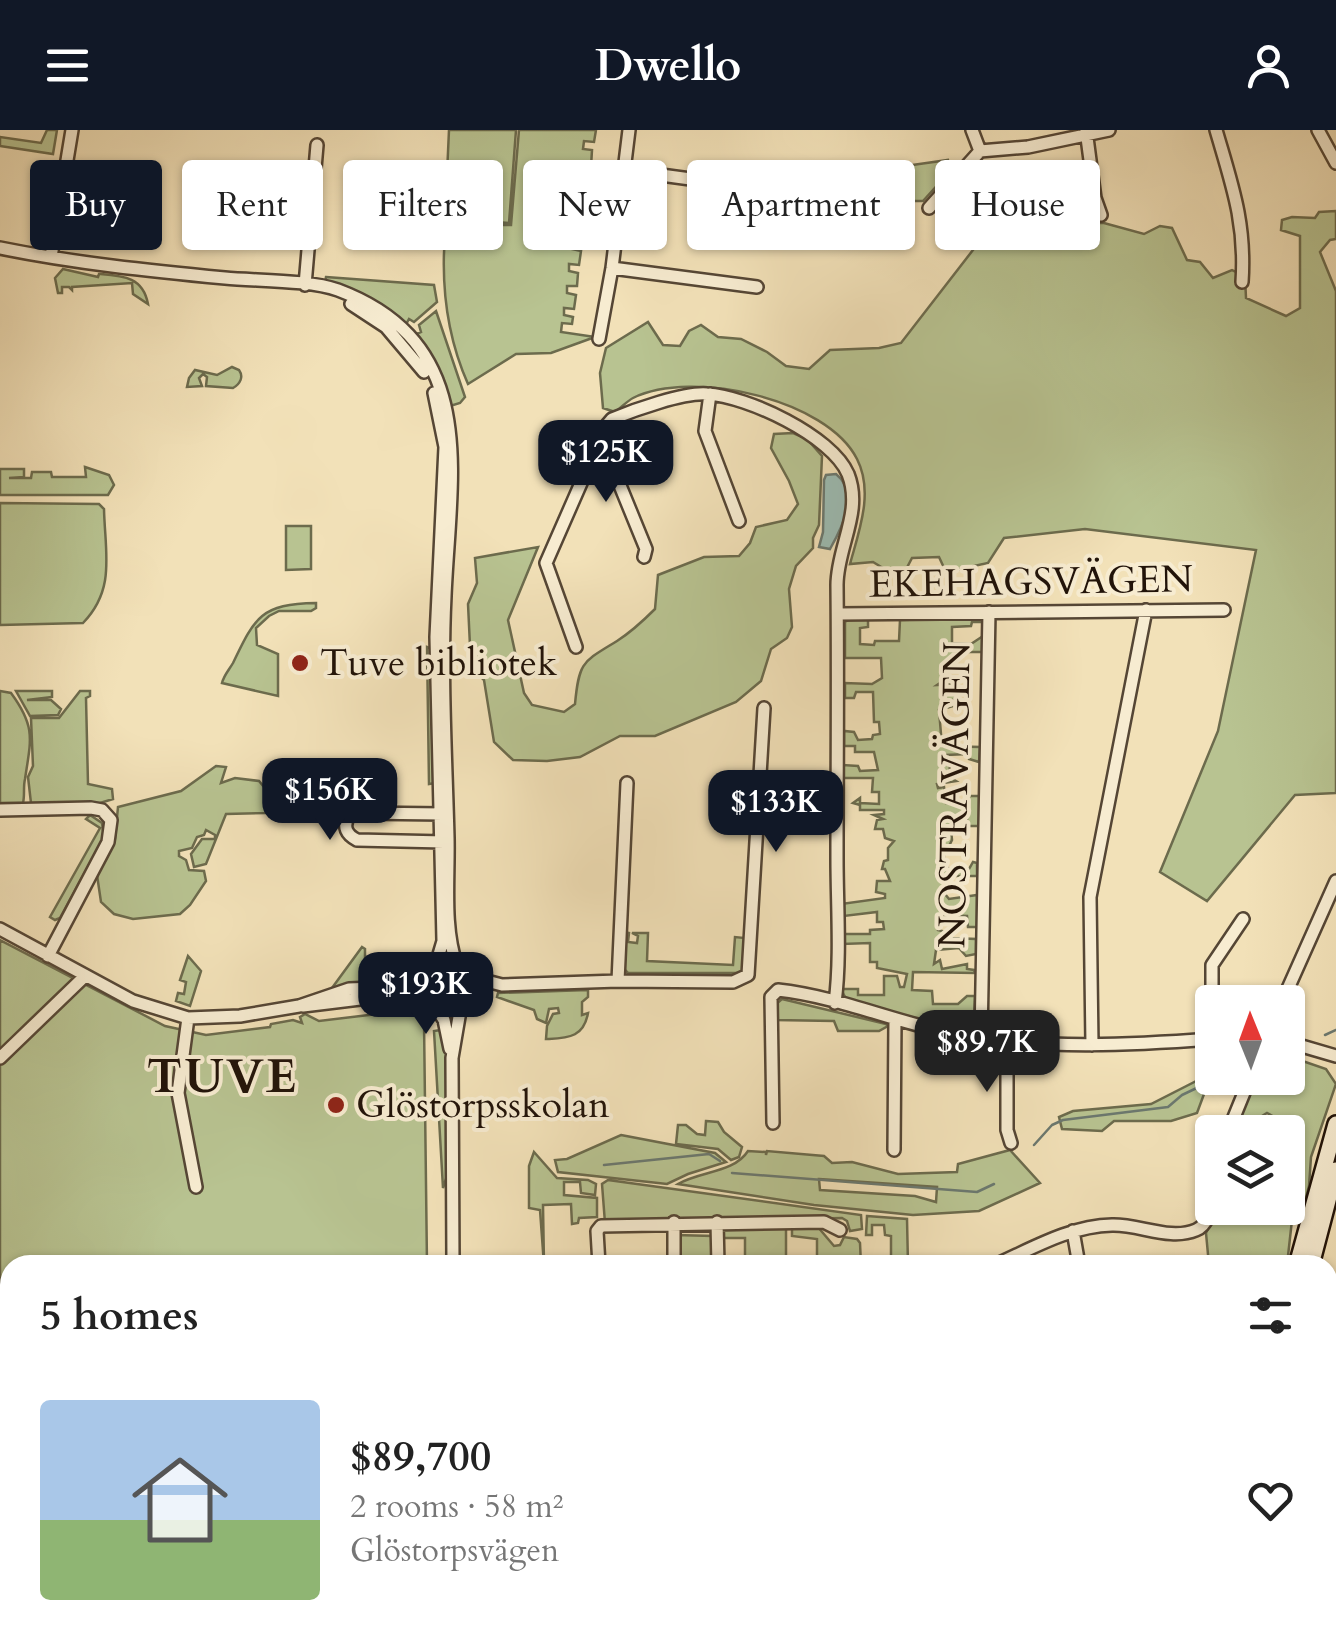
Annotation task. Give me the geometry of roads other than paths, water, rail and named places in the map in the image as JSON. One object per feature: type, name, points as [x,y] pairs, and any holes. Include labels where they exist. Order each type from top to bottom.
[{"type":"main road","points":[[1300,1255],[1336,1124]]},
{"type":"main road","points":[[1314,1255],[1336,1170]]},
{"type":"street","points":[[51,257],[72,130]]},
{"type":"street","points":[[625,160],[628,130]]},
{"type":"street","points":[[972,130],[980,151]]},
{"type":"street","points":[[928,208],[980,151],[1018,148],[1109,130]]},
{"type":"street","points":[[1216,130],[1241,216],[1242,282]]},
{"type":"street","points":[[1318,130],[1336,163]]},
{"type":"street","points":[[1088,133],[1094,192],[1102,215]]},
{"type":"street","points":[[305,286],[317,145]]},
{"type":"street","points":[[0,248],[334,288],[387,316],[424,358],[446,405],[453,445],[444,626],[444,842],[452,949],[470,989],[460,1010],[452,1058],[453,1255]]},
{"type":"street","points":[[599,339],[614,250]]},
{"type":"street","points":[[612,268],[757,287]]},
{"type":"street","points":[[576,647],[546,563],[608,422],[696,394],[710,394],[760,410],[808,433],[823,442],[843,464],[854,506],[840,555],[835,1004]]},
{"type":"street","points":[[710,394],[705,431],[739,521]]},
{"type":"street","points":[[599,444],[610,459],[642,538],[644,557]]},
{"type":"street","points":[[1092,1045],[1090,897],[1146,610]]},
{"type":"street","name":"EKEHAGSVÄGEN","points":[[838,614],[1224,610]]},
{"type":"street","name":"NOSTRAVÄGEN","points":[[981,1038],[988,612]]},
{"type":"street","points":[[298,1006],[402,994],[450,1009],[502,985],[742,980],[749,969],[764,708]]},
{"type":"street","points":[[618,981],[627,783]]},
{"type":"street","points":[[0,810],[92,808],[109,814],[111,820],[108,842],[48,956]]},
{"type":"street","points":[[443,814],[356,814],[346,820],[346,831],[357,840],[444,842]]},
{"type":"street","points":[[444,842],[443,941],[426,992],[444,1020],[452,1058]]},
{"type":"street","points":[[1290,985],[1336,881]]},
{"type":"street","points":[[1212,985],[1212,966],[1243,919]]},
{"type":"street","points":[[0,929],[133,1001],[188,1018],[234,1016],[298,1006],[348,990],[399,987],[447,964],[502,985]]},
{"type":"street","points":[[0,1058],[85,976]]},
{"type":"street","points":[[773,1123],[772,993],[785,991],[895,1019],[1008,1041],[1092,1045],[1195,1040]]},
{"type":"street","points":[[188,1018],[178,1093],[196,1187]]},
{"type":"street","points":[[894,1150],[895,1019]]},
{"type":"street","points":[[1008,1041],[1010,1143]]},
{"type":"street","points":[[1305,1047],[1336,1056]]},
{"type":"street","points":[[674,1222],[674,1255]]},
{"type":"street","points":[[599,1255],[599,1227],[674,1222],[824,1222],[840,1230]]},
{"type":"street","points":[[717,1222],[718,1255]]},
{"type":"street","points":[[1017,1255],[1072,1230],[1114,1224],[1186,1233],[1203,1225]]},
{"type":"street","points":[[1072,1230],[1077,1255]]},
{"type":"water","points":[[836,474],[847,491],[848,501],[844,521],[830,549],[819,547],[824,480],[826,475]]},
{"type":"waterway","points":[[1325,1035],[1336,1030]]},
{"type":"waterway","points":[[1034,1145],[1052,1125],[1063,1120],[1168,1107],[1195,1089]]},
{"type":"waterway","points":[[604,1165],[709,1154],[720,1161]]},
{"type":"waterway","points":[[732,1173],[977,1192],[994,1184]]},
{"type":"place","name":"Tuve bibliotek","points":[[300,663]]},
{"type":"place","name":"Glöstorpsskolan","points":[[336,1105]]},
{"type":"district","name":"TUVE","points":[[223,1076]]}]
